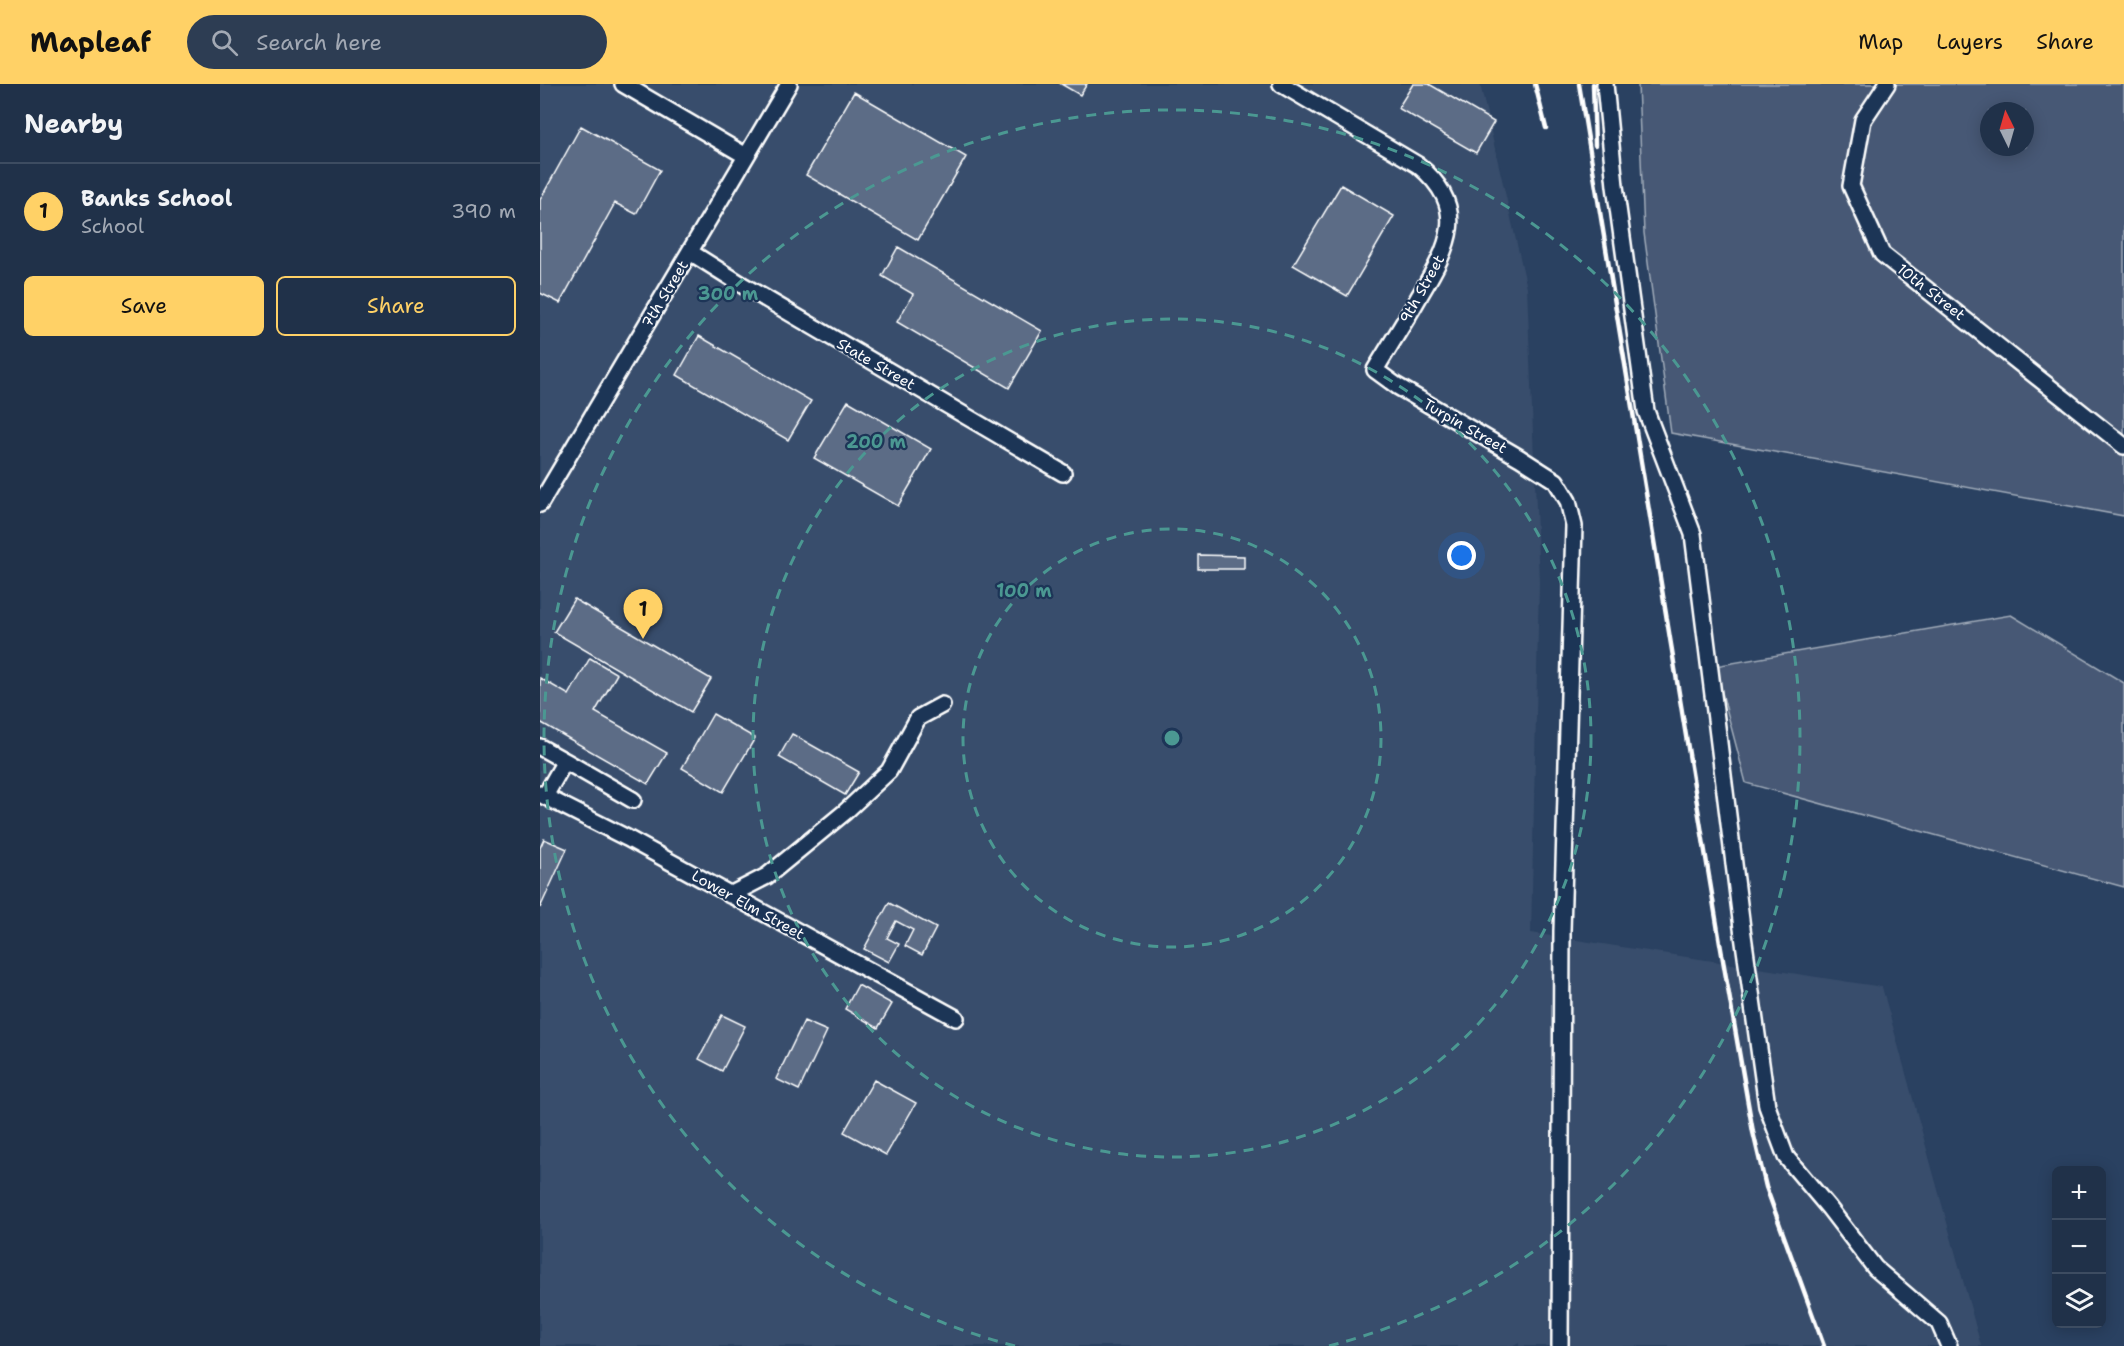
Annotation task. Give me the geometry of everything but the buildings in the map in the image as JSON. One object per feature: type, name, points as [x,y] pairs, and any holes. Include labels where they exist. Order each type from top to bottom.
[{"type":"street","points":[[623,84],[746,156]]},
{"type":"street","name":"7th Street","points":[[540,504],[789,84]]},
{"type":"street","name":"9th Street","points":[[1281,84],[1418,165],[1430,174],[1441,188],[1447,203],[1450,224],[1444,251],[1375,370]]},
{"type":"street","points":[[1605,84],[1646,411],[1693,534],[1740,916],[1767,1106],[1785,1157],[1829,1208],[1875,1268],[1940,1323],[1949,1346]]},
{"type":"street","name":"10th Street","points":[[1887,84],[1863,120],[1851,186],[1882,254],[2124,446]]},
{"type":"street","name":"State Street","points":[[690,252],[1063,473]]},
{"type":"street","name":"Turpin Street","points":[[1375,370],[1397,386],[1556,481],[1568,501],[1574,526],[1562,931],[1560,1346]]},
{"type":"street","points":[[730,895],[767,876],[845,812],[889,771],[918,718],[942,705]]},
{"type":"street","points":[[540,747],[633,800]]},
{"type":"street","points":[[542,795],[565,761]]},
{"type":"street","name":"Lower Elm Street","points":[[542,795],[627,838],[956,1018]]},
{"type":"shaded area","points":[[540,84],[1480,84],[1527,288],[1539,582],[1531,933],[1882,987],[1981,1346],[1519,1346],[1519,1343],[1513,1346],[540,1346]]},
{"type":"shaded area","points":[[1638,84],[2124,84],[2124,516],[1671,433],[1644,233]]},
{"type":"shaded area","points":[[2011,615],[2124,683],[2124,887],[1746,783],[1715,666]]},
{"type":"railway","points":[[1535,84],[1546,128]]},
{"type":"railway","points":[[1579,84],[1753,1132],[1766,1187],[1824,1346]]},
{"type":"railway","points":[[1593,84],[1595,145]]},
{"type":"place","name":"Banks School","points":[[643,639]]}]
